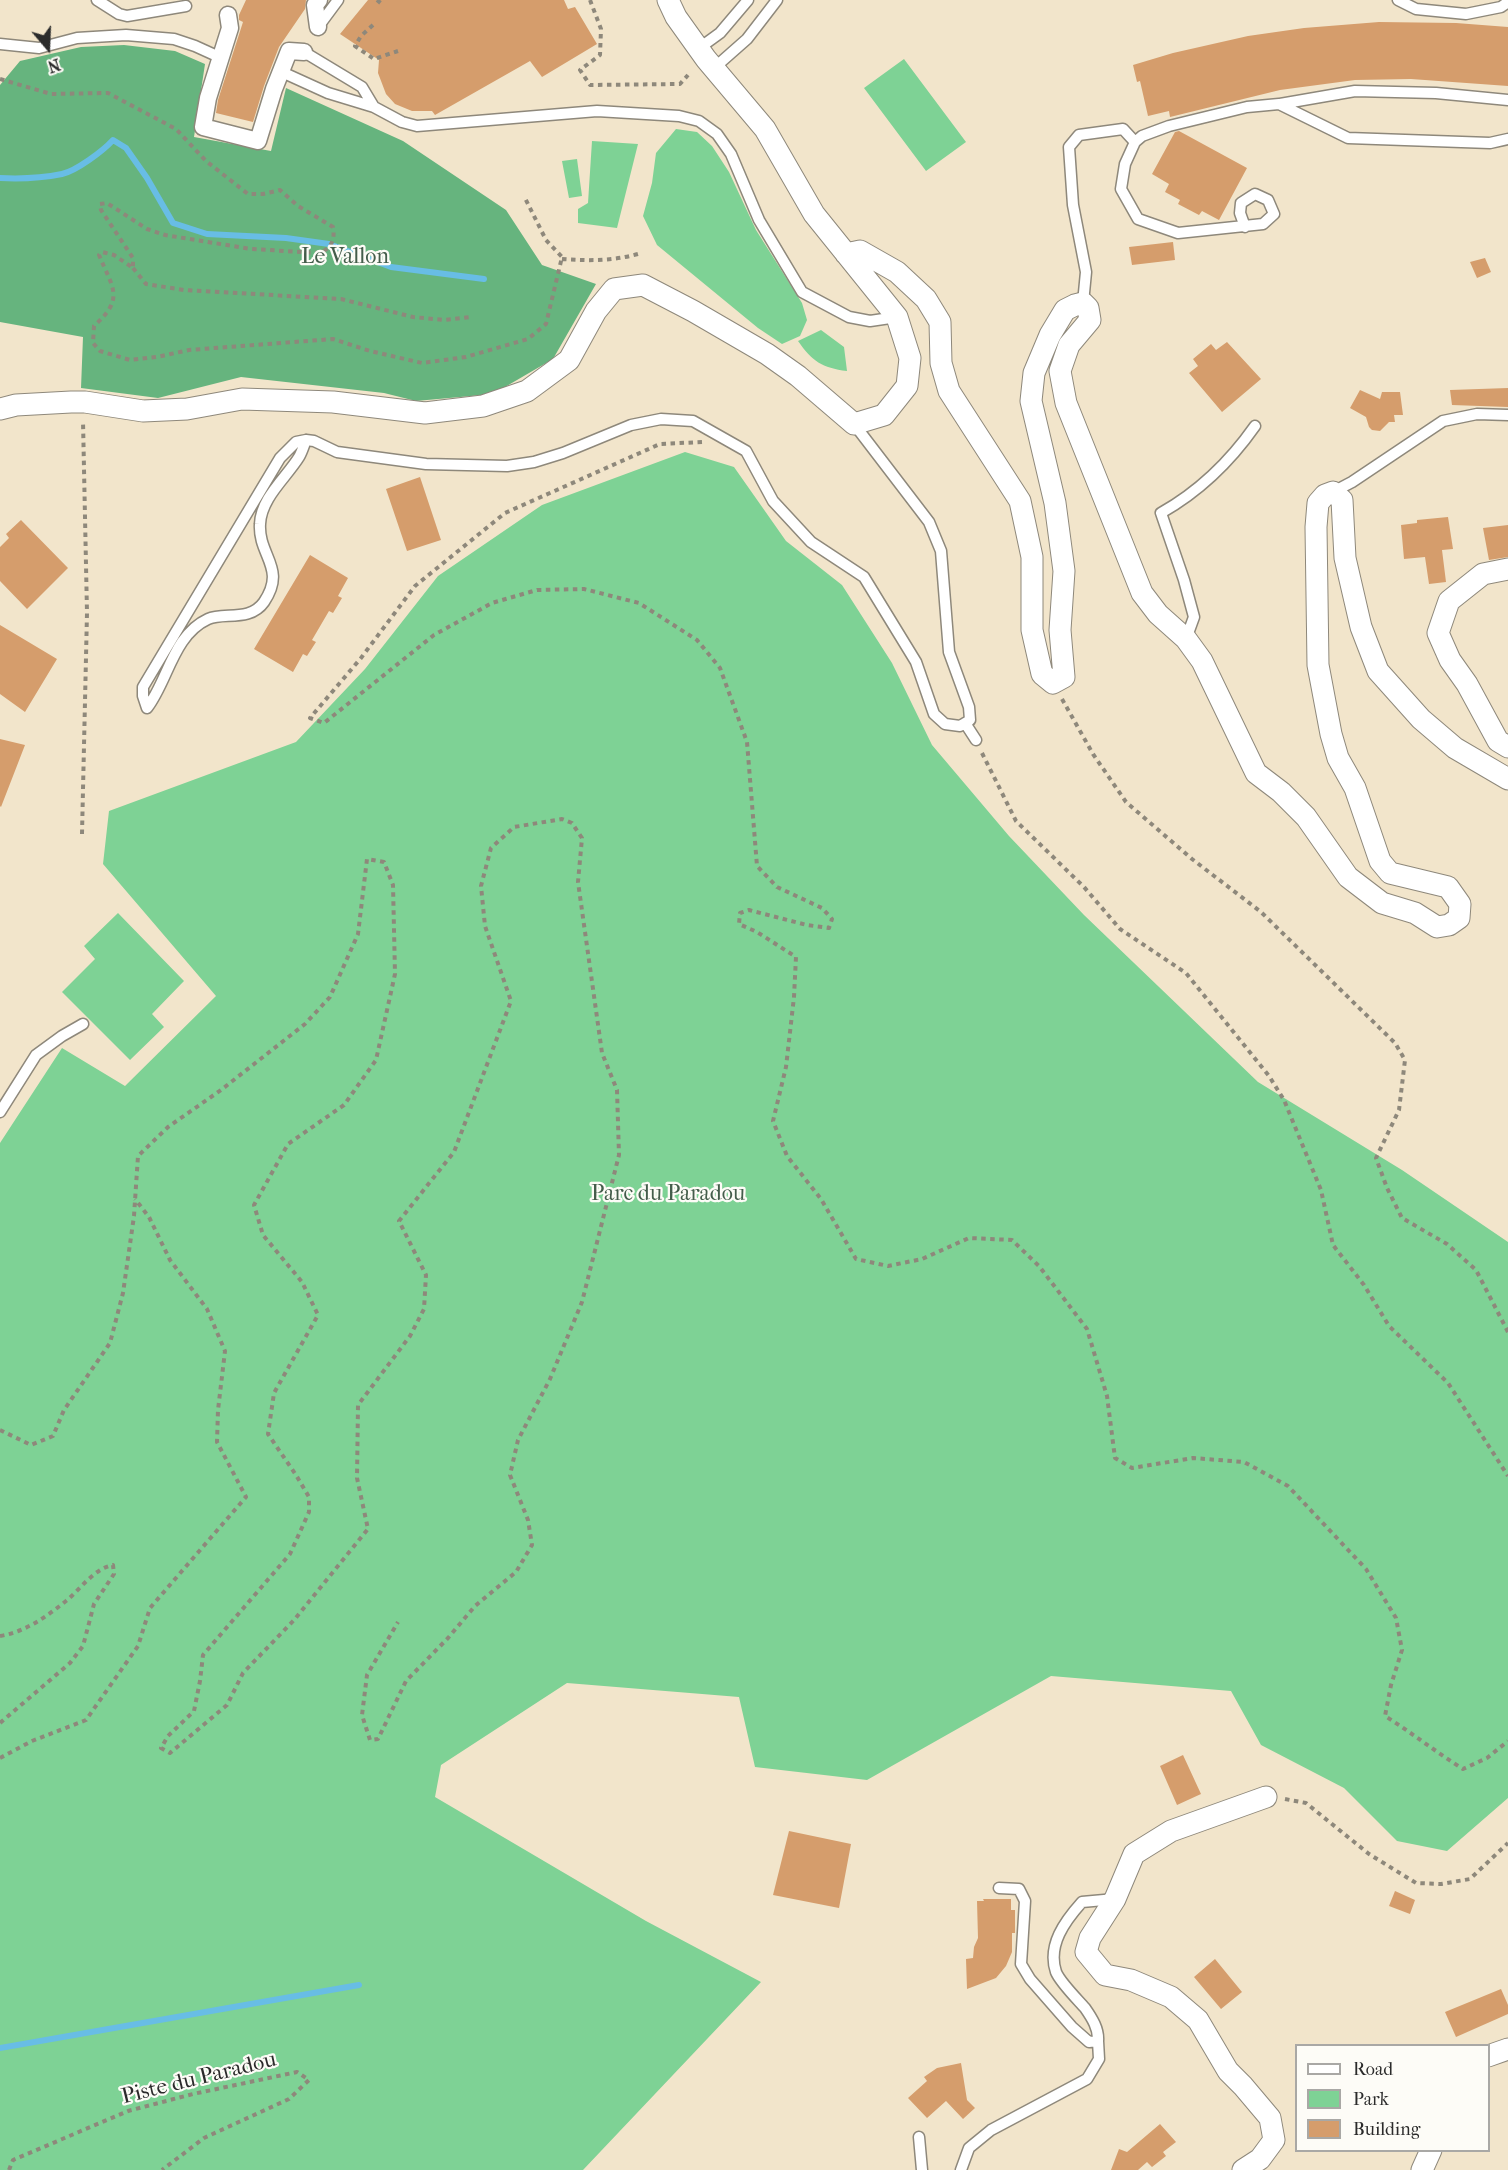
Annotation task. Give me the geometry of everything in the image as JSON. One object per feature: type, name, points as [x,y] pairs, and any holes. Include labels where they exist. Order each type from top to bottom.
[{"type":"street","points":[[318,27],[315,5],[319,0]]},
{"type":"street","points":[[0,410],[16,405],[85,402],[143,411],[187,410],[242,399],[333,402],[425,413],[483,406],[527,391],[569,360],[596,311],[614,289],[643,285],[767,354],[798,376],[854,424],[884,414],[907,386],[910,358],[897,316],[814,214],[765,129],[713,69],[676,17],[668,0]]},
{"type":"street","points":[[228,15],[230,28],[208,98],[203,127],[258,141],[274,89],[290,51],[304,52]]},
{"type":"street","points":[[846,254],[860,251],[897,272],[926,299],[940,322],[941,363],[949,391],[1020,501],[1032,557],[1032,630],[1042,675],[1053,683],[1064,677],[1060,630],[1064,571],[1055,503],[1031,401],[1034,373],[1050,335],[1065,310],[1083,303],[1088,308],[1090,320],[1069,345],[1060,371],[1066,403],[1142,593],[1158,614],[1186,639],[1202,661],[1256,773],[1281,792],[1306,817],[1348,877],[1382,903],[1415,913],[1437,927],[1449,925],[1459,918],[1460,904],[1448,887],[1390,873],[1380,861],[1355,788],[1338,758],[1318,665],[1316,527],[1318,503],[1325,495],[1333,492],[1342,500],[1345,558],[1361,627],[1378,671],[1420,719],[1455,748],[1508,779]]},
{"type":"street","points":[[1508,569],[1483,574],[1449,601],[1438,633],[1450,660],[1472,692],[1498,741],[1508,747]]},
{"type":"street","points":[[1243,2170],[1260,2159],[1274,2140],[1270,2118],[1227,2071],[1198,2020],[1171,1996],[1131,1980],[1105,1974],[1086,1952],[1090,1938],[1115,1899],[1134,1854],[1171,1830],[1266,1797]]},
{"type":"street","points":[[1490,2055],[1508,2049]]},
{"type":"street","points":[[1422,2170],[1431,2152]]},
{"type":"lane","points":[[97,0],[119,14],[128,16],[186,6]]},
{"type":"lane","points":[[318,27],[338,0]]},
{"type":"lane","points":[[698,49],[720,33],[748,0]]},
{"type":"lane","points":[[713,69],[747,39],[777,0]]},
{"type":"lane","points":[[1398,0],[1416,9],[1466,14],[1501,7],[1508,2]]},
{"type":"lane","points":[[127,35],[128,16]]},
{"type":"lane","points":[[0,44],[39,48],[77,38],[127,35],[174,39],[217,56]]},
{"type":"lane","points":[[304,52],[362,87],[374,107]]},
{"type":"lane","points":[[284,73],[328,93],[374,107],[402,122],[417,126],[597,111],[679,116],[699,121],[717,134],[731,154],[759,220],[802,292],[849,317],[870,321],[897,316]]},
{"type":"lane","points":[[1245,227],[1178,233],[1138,219],[1121,189],[1125,164],[1135,142],[1142,136],[1169,126],[1247,107],[1355,91],[1436,93],[1508,99]]},
{"type":"lane","points":[[1279,104],[1348,138],[1490,143],[1508,140]]},
{"type":"lane","points":[[1083,303],[1086,272],[1073,205],[1069,147],[1079,135],[1123,129],[1135,142]]},
{"type":"lane","points":[[1333,492],[1352,482],[1443,421],[1477,414],[1508,415]]},
{"type":"lane","points":[[306,440],[299,456],[267,502],[260,522],[261,539],[274,575],[272,586],[262,604],[244,615],[209,618],[189,634],[168,667],[154,700],[147,708],[143,687],[280,458],[296,442],[306,440],[314,441],[337,452],[426,464],[507,466],[534,462],[563,453],[631,425],[661,419],[693,421],[746,451],[773,501],[811,542],[864,577],[916,662],[934,714],[945,724],[960,726],[970,720],[969,707],[949,652],[941,551],[929,522],[854,424]]},
{"type":"lane","points":[[1186,639],[1194,617],[1161,513],[1184,500],[1206,483],[1238,450],[1255,426]]},
{"type":"lane","points":[[965,723],[976,740]]},
{"type":"lane","points":[[0,1112],[36,1055],[83,1024]]},
{"type":"lane","points":[[999,1888],[1019,1888],[1025,1901],[1021,1964],[1030,1979],[1072,2027],[1089,2042],[1098,2041]]},
{"type":"lane","points":[[961,2170],[969,2148],[991,2130],[1087,2079],[1100,2059],[1099,2032],[1089,2014],[1056,1973],[1053,1949],[1064,1923],[1082,1902],[1115,1899]]},
{"type":"lane","points":[[919,2137],[922,2170]]},
{"type":"path","points":[[377,0],[383,5]]},
{"type":"path","points":[[590,0],[600,29],[600,55],[580,70],[590,86],[680,84],[688,75]]},
{"type":"path","points":[[373,25],[361,36],[355,46],[374,59],[398,51]]},
{"type":"path","points":[[0,79],[51,94],[108,93],[176,129],[206,160],[248,194],[263,194],[280,190],[298,206],[333,227],[334,238],[328,249],[320,253],[251,249],[165,235],[147,229],[107,203],[100,204],[101,210],[133,258],[133,268]]},
{"type":"path","points":[[525,198],[546,240],[562,259],[598,260],[638,254]]},
{"type":"path","points":[[470,317],[444,320],[413,317],[341,299],[184,290],[146,284],[133,268],[114,255],[102,252],[99,255],[112,289],[114,303],[94,326],[93,343],[100,351],[130,360],[189,350],[333,339],[370,351],[422,363],[466,357],[528,339],[546,324],[562,259]]},
{"type":"path","points":[[82,834],[87,613],[83,425],[85,402]]},
{"type":"path","points":[[723,438],[706,442],[660,444],[505,513],[415,586],[361,658],[310,718],[324,723],[434,635],[492,603],[537,590],[584,589],[639,603],[697,640],[720,668],[747,742],[757,866],[777,887],[822,908],[832,919],[829,927],[807,925],[749,910],[740,914],[739,924],[757,932],[796,957],[786,1067],[773,1121],[787,1156],[821,1199],[856,1259],[888,1266],[922,1260],[969,1238],[1012,1240],[1039,1266],[1087,1329],[1107,1396],[1115,1458],[1132,1468],[1192,1458],[1244,1462],[1288,1486],[1366,1569],[1396,1618],[1402,1650],[1391,1685],[1385,1716],[1462,1769],[1487,1758],[1508,1741]]},
{"type":"path","points":[[1053,683],[1094,754],[1126,802],[1192,859],[1261,912],[1395,1043],[1405,1060],[1399,1110],[1376,1158],[1402,1218],[1448,1244],[1476,1270],[1508,1332]]},
{"type":"path","points":[[976,740],[1016,821],[1084,886],[1120,929],[1185,973],[1269,1076],[1284,1100],[1322,1190],[1333,1245],[1364,1286],[1389,1326],[1448,1383],[1508,1476]]},
{"type":"path","points":[[0,1430],[31,1445],[52,1436],[64,1410],[110,1343],[123,1293],[138,1156],[168,1126],[221,1090],[306,1024],[330,997],[358,934],[368,859],[384,862],[393,885],[395,974],[376,1060],[344,1104],[288,1144],[254,1205],[263,1235],[302,1282],[318,1315],[273,1393],[268,1434],[309,1497],[309,1512],[290,1554],[203,1655],[194,1710],[168,1736],[161,1748],[170,1753],[227,1705],[243,1673],[294,1620],[368,1529],[357,1478],[358,1405],[410,1336],[424,1309],[426,1275],[399,1221],[454,1152],[511,1001],[485,926],[481,886],[490,848],[514,827],[562,819],[572,823],[582,838],[578,882],[602,1053],[617,1090],[619,1155],[582,1302],[550,1379],[519,1440],[510,1475],[528,1520],[532,1545],[516,1572],[474,1606],[448,1638],[406,1681],[378,1739],[370,1740],[362,1715],[367,1675],[398,1622]]},
{"type":"path","points":[[0,1758],[32,1741],[86,1720],[138,1646],[150,1608],[246,1497],[217,1443],[218,1410],[225,1350],[207,1309],[170,1260],[150,1217],[135,1198]]},
{"type":"path","points":[[0,1636],[24,1630],[66,1601],[103,1567],[113,1565],[114,1574],[94,1604],[82,1647],[70,1663],[0,1723]]},
{"type":"path","points":[[1266,1797],[1306,1803],[1369,1854],[1416,1883],[1441,1884],[1470,1879],[1508,1843]]},
{"type":"path","name":"Piste du Paradou","points":[[9,2170],[13,2160],[128,2111],[193,2094],[297,2072],[309,2080],[289,2099],[204,2138],[162,2170]]},
{"type":"green space","name":"Le Vallon","points":[[124,45],[175,51],[205,64],[194,137],[271,151],[286,88],[403,141],[506,210],[542,265],[596,284],[553,359],[493,394],[416,401],[384,393],[241,377],[158,398],[81,388],[83,337],[0,322],[0,85],[20,61],[81,47]]},
{"type":"green space","points":[[904,59],[966,142],[926,171],[864,88]]},
{"type":"green space","points":[[676,129],[697,132],[712,146],[729,172],[756,230],[802,303],[807,320],[800,336],[782,344],[758,328],[657,245],[643,216],[652,183],[656,153]]},
{"type":"green space","points":[[592,141],[638,144],[617,228],[578,223],[578,209],[588,203]]},
{"type":"green space","points":[[577,159],[582,196],[569,198],[562,161]]},
{"type":"green space","points":[[821,330],[844,347],[847,371],[831,368],[818,362],[798,341]]},
{"type":"green space","name":"Parc du Paradou","points":[[685,452],[734,467],[786,541],[842,585],[892,663],[932,745],[1009,836],[1084,915],[1258,1082],[1402,1170],[1508,1242],[1508,1798],[1447,1851],[1397,1841],[1344,1788],[1261,1745],[1231,1691],[1051,1676],[867,1780],[755,1767],[739,1697],[567,1683],[441,1765],[435,1797],[646,1921],[761,1982],[583,2170],[0,2170],[0,1143],[62,1048],[125,1086],[216,996],[103,864],[109,811],[296,742],[365,669],[438,576],[542,505]]},
{"type":"green space","points":[[118,913],[184,981],[152,1014],[164,1027],[130,1060],[62,992],[95,959],[84,946]]},
{"type":"building","points":[[246,0],[306,0],[305,9],[279,47],[253,122],[216,113],[243,22],[239,20],[239,15]]},
{"type":"building","points":[[368,0],[564,0],[568,9],[575,7],[597,44],[542,77],[530,61],[435,115],[432,111],[412,111],[395,104],[386,94],[378,73],[379,60],[340,34]]},
{"type":"building","points":[[1379,22],[1456,23],[1508,27],[1508,86],[1411,79],[1355,80],[1280,90],[1170,117],[1169,111],[1148,116],[1140,81],[1137,82],[1133,65],[1173,53],[1248,36],[1304,28]]},
{"type":"building","points":[[1179,131],[1247,168],[1219,220],[1202,211],[1199,215],[1178,204],[1180,200],[1165,192],[1169,184],[1152,174],[1175,132]]},
{"type":"building","points":[[1173,242],[1175,260],[1132,265],[1129,247]]},
{"type":"building","points":[[1485,258],[1491,272],[1477,278],[1470,262]]},
{"type":"building","points":[[1227,342],[1261,379],[1222,412],[1189,373],[1198,366],[1193,359],[1211,344],[1216,350]]},
{"type":"building","points":[[1508,388],[1508,407],[1452,405],[1450,390]]},
{"type":"building","points":[[1360,390],[1380,399],[1382,392],[1400,392],[1403,415],[1394,415],[1395,422],[1389,422],[1380,431],[1372,430],[1366,417],[1350,408]]},
{"type":"building","points":[[420,477],[441,540],[407,551],[386,489]]},
{"type":"building","points":[[1448,517],[1453,549],[1442,550],[1446,582],[1429,584],[1425,557],[1404,559],[1401,525],[1417,523],[1417,520]]},
{"type":"building","points":[[21,520],[68,568],[27,609],[0,581],[0,547],[9,538],[6,534]]},
{"type":"building","points":[[1508,525],[1508,557],[1489,560],[1483,528]]},
{"type":"building","points":[[310,555],[348,578],[338,596],[342,598],[333,613],[329,611],[312,640],[316,642],[307,656],[303,654],[293,672],[254,649]]},
{"type":"building","points":[[0,625],[57,659],[25,712],[0,694]]},
{"type":"building","points":[[0,739],[25,745],[1,807],[0,806]]},
{"type":"building","points":[[1183,1755],[1201,1794],[1177,1805],[1160,1766]]},
{"type":"building","points":[[789,1831],[851,1844],[839,1908],[773,1895]]},
{"type":"building","points":[[1395,1891],[1415,1900],[1410,1914],[1389,1906]]},
{"type":"building","points":[[983,1899],[1011,1899],[1011,1910],[1015,1910],[1012,1952],[1006,1966],[996,1978],[967,1989],[966,1959],[973,1958],[978,1938],[977,1901],[984,1901]]},
{"type":"building","points":[[1215,1959],[1242,1992],[1221,2009],[1194,1977]]},
{"type":"building","points":[[1501,1989],[1508,2005],[1508,2014],[1456,2037],[1445,2012]]},
{"type":"building","points":[[961,2063],[967,2100],[975,2108],[963,2119],[946,2101],[927,2118],[908,2098],[927,2081],[924,2077],[937,2068]]},
{"type":"building","points":[[1160,2124],[1176,2142],[1163,2152],[1166,2156],[1152,2167],[1147,2162],[1138,2170],[1111,2170],[1119,2149],[1127,2152]]},
{"type":"waterway","points":[[0,178],[39,177],[68,172],[89,160],[113,140],[126,148],[147,178],[173,223],[207,234],[286,238],[329,244],[391,267],[484,279]]},
{"type":"waterway","points":[[0,2048],[359,1985]]}]
